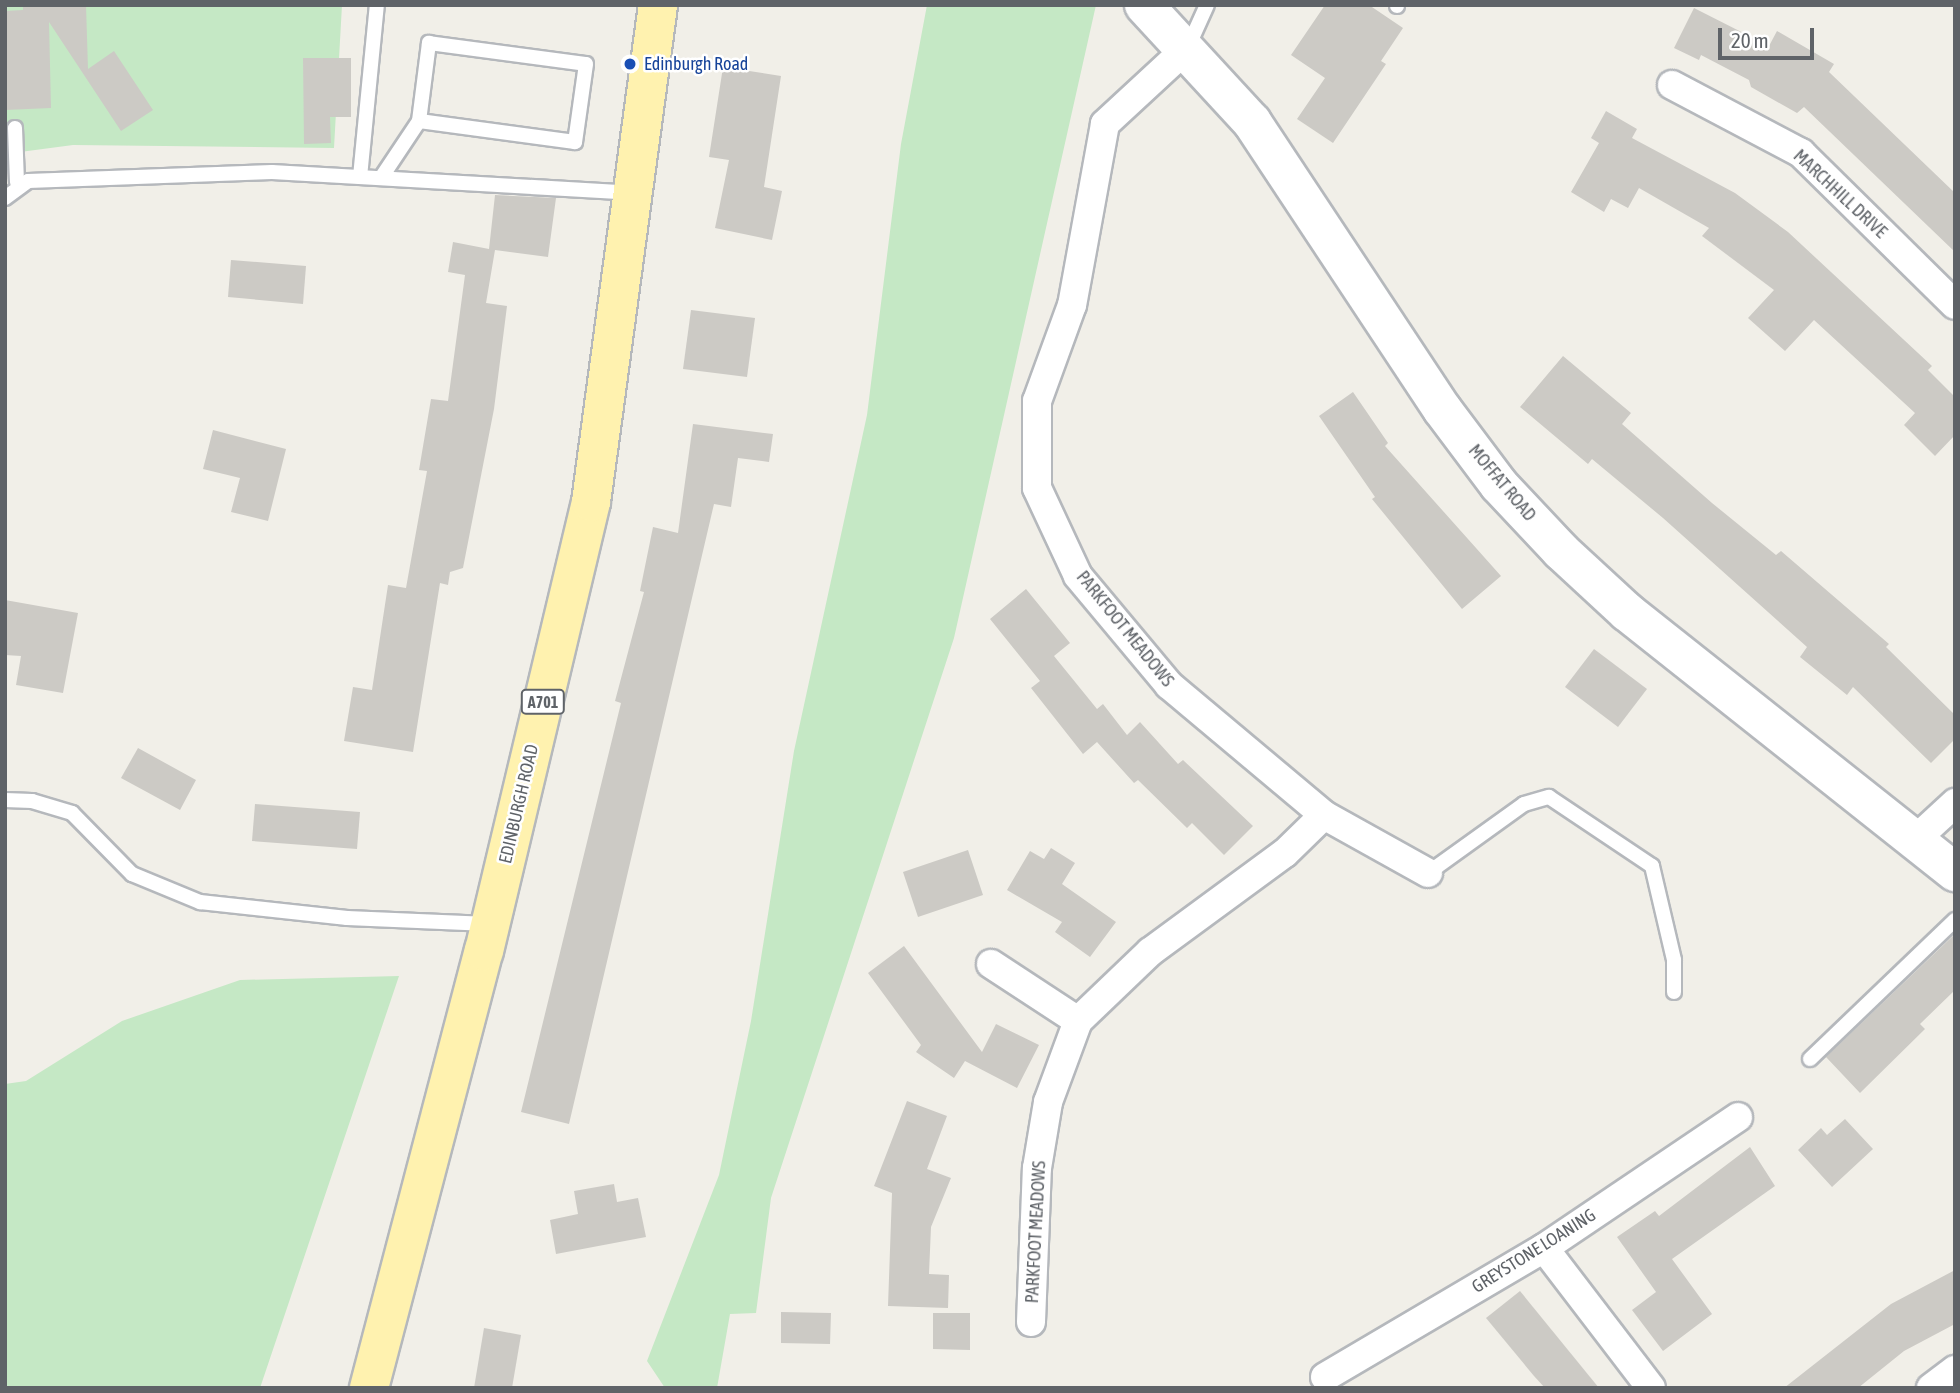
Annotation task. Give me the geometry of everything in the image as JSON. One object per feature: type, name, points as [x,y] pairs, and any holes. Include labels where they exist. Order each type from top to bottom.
[{"type":"main road","name":"EDINBURGH ROAD","points":[[369,1388],[491,924],[591,502],[658,5]]},
{"type":"street","name":"MOFFAT ROAD","points":[[1144,5],[1187,48],[1252,122],[1442,408],[1499,485],[1628,612],[1917,838],[1955,872]]},
{"type":"street","name":"PARKFOOT MEADOWS","points":[[1187,48],[1105,124],[1072,305],[1037,401],[1037,488],[1078,576],[1169,685],[1324,815],[1427,873]]},
{"type":"street","name":"MARCHHILL DRIVE","points":[[1672,85],[1801,153],[1955,305]]},
{"type":"street","points":[[1917,838],[1955,803]]},
{"type":"street","name":"PARKFOOT MEADOWS","points":[[1031,1322],[1037,1168],[1048,1102],[1078,1021],[1150,952],[1285,853],[1324,815]]},
{"type":"street","points":[[991,964],[1078,1021]]},
{"type":"street","name":"GREYSTONE LOANING","points":[[1325,1377],[1544,1248],[1738,1117]]},
{"type":"street","points":[[1544,1248],[1651,1388]]},
{"type":"street","points":[[1931,1388],[1955,1370]]},
{"type":"lane","points":[[360,177],[377,5]]},
{"type":"lane","points":[[1187,48],[1207,5]]},
{"type":"lane","points":[[381,178],[419,121],[429,43],[586,64],[575,142],[419,121]]},
{"type":"lane","points":[[5,198],[17,182],[15,128]]},
{"type":"lane","points":[[17,182],[272,172],[633,194]]},
{"type":"lane","points":[[1427,873],[1524,803],[1549,797],[1652,866],[1674,960],[1674,992]]},
{"type":"lane","points":[[5,800],[32,800],[72,813],[132,874],[200,902],[347,918],[491,924]]},
{"type":"lane","points":[[1810,1059],[1955,920]]},
{"type":"green space","points":[[5,5],[342,5],[334,148],[73,145],[5,154]]},
{"type":"green space","points":[[927,5],[1096,5],[954,638],[771,1198],[756,1313],[730,1314],[717,1388],[665,1388],[647,1361],[719,1175],[751,1021],[794,751],[867,415],[901,144]]},
{"type":"green space","points":[[399,976],[260,1388],[5,1388],[5,1084],[26,1081],[122,1021],[240,980]]},
{"type":"building","points":[[23,5],[86,5],[88,69],[114,51],[153,110],[121,131],[49,22],[51,108],[5,110],[5,11],[23,10]]},
{"type":"building","points":[[1325,5],[1369,5],[1403,28],[1381,61],[1386,64],[1333,143],[1297,119],[1325,78],[1291,55]]},
{"type":"building","points":[[1694,8],[1769,46],[1777,31],[1834,64],[1829,72],[1955,193],[1955,252],[1804,107],[1797,113],[1751,87],[1749,80],[1701,55],[1699,60],[1674,48]]},
{"type":"building","points":[[303,58],[351,58],[351,117],[330,117],[331,143],[304,144]]},
{"type":"building","points":[[723,67],[781,76],[764,187],[782,191],[772,240],[715,228],[729,160],[709,157]]},
{"type":"building","points":[[1606,111],[1637,129],[1632,138],[1735,193],[1788,232],[1932,366],[1928,370],[1955,397],[1955,435],[1935,456],[1904,425],[1915,413],[1814,320],[1785,351],[1748,318],[1774,290],[1702,236],[1709,228],[1639,188],[1628,208],[1611,199],[1604,212],[1571,192],[1599,143],[1591,138]]},
{"type":"building","points":[[495,195],[556,198],[548,257],[495,250],[486,303],[507,306],[494,409],[463,568],[450,572],[448,585],[440,583],[413,752],[344,741],[353,687],[372,690],[388,585],[406,588],[427,471],[419,470],[431,399],[448,401],[465,275],[448,272],[453,242],[489,249]]},
{"type":"building","points":[[231,260],[306,266],[303,304],[228,297]]},
{"type":"building","points":[[691,310],[755,318],[747,377],[683,369]]},
{"type":"building","points":[[1563,356],[1631,413],[1622,424],[1712,503],[1776,555],[1781,551],[1889,644],[1886,647],[1955,715],[1955,739],[1931,763],[1853,687],[1847,695],[1800,657],[1807,647],[1663,518],[1592,459],[1588,464],[1520,407]]},
{"type":"building","points":[[1353,392],[1388,443],[1385,446],[1501,576],[1462,609],[1372,499],[1375,497],[1319,416]]},
{"type":"building","points":[[693,424],[773,434],[769,462],[738,458],[731,507],[714,504],[569,1124],[521,1112],[621,703],[615,701],[644,592],[640,591],[653,527],[678,533]]},
{"type":"building","points":[[213,430],[286,449],[268,521],[231,512],[240,478],[203,469]]},
{"type":"building","points":[[1026,589],[1070,643],[1054,656],[1097,709],[1103,704],[1127,735],[1140,722],[1178,764],[1183,760],[1253,826],[1224,855],[1192,823],[1187,828],[1138,780],[1134,783],[1097,742],[1083,754],[1031,688],[1040,681],[990,619]]},
{"type":"building","points":[[5,600],[78,613],[63,693],[16,685],[21,656],[5,655]]},
{"type":"building","points":[[1594,649],[1647,689],[1618,727],[1565,687]]},
{"type":"building","points":[[138,748],[196,780],[180,810],[121,778]]},
{"type":"building","points":[[255,804],[360,812],[357,849],[252,841]]},
{"type":"building","points":[[1051,848],[1075,863],[1062,884],[1116,922],[1090,957],[1055,932],[1062,922],[1007,890],[1030,851],[1044,859]]},
{"type":"building","points":[[968,850],[983,895],[918,917],[903,872]]},
{"type":"building","points":[[1955,934],[1955,990],[1920,1024],[1925,1029],[1860,1093],[1826,1057]]},
{"type":"building","points":[[904,946],[982,1052],[996,1024],[1039,1045],[1017,1088],[965,1061],[954,1078],[916,1052],[921,1045],[868,973]]},
{"type":"building","points":[[907,1101],[947,1116],[927,1169],[951,1178],[931,1227],[929,1274],[949,1275],[948,1308],[888,1306],[892,1193],[874,1186]]},
{"type":"building","points":[[1845,1119],[1873,1149],[1832,1187],[1798,1150],[1821,1128],[1827,1135]]},
{"type":"building","points":[[1750,1147],[1775,1186],[1672,1259],[1712,1314],[1663,1351],[1632,1310],[1656,1292],[1617,1237],[1655,1211],[1659,1216]]},
{"type":"building","points":[[614,1184],[617,1202],[638,1198],[646,1237],[556,1254],[550,1220],[578,1214],[574,1191]]},
{"type":"building","points":[[1955,1270],[1955,1324],[1904,1351],[1858,1388],[1784,1388],[1891,1304]]},
{"type":"building","points":[[1520,1291],[1599,1388],[1545,1388],[1486,1318]]},
{"type":"building","points":[[781,1312],[831,1313],[830,1344],[781,1343]]},
{"type":"building","points":[[933,1313],[970,1313],[970,1350],[933,1349]]},
{"type":"building","points":[[484,1328],[521,1335],[512,1388],[474,1388]]},
{"type":"place","name":"Edinburgh Road","points":[[630,64]]}]
